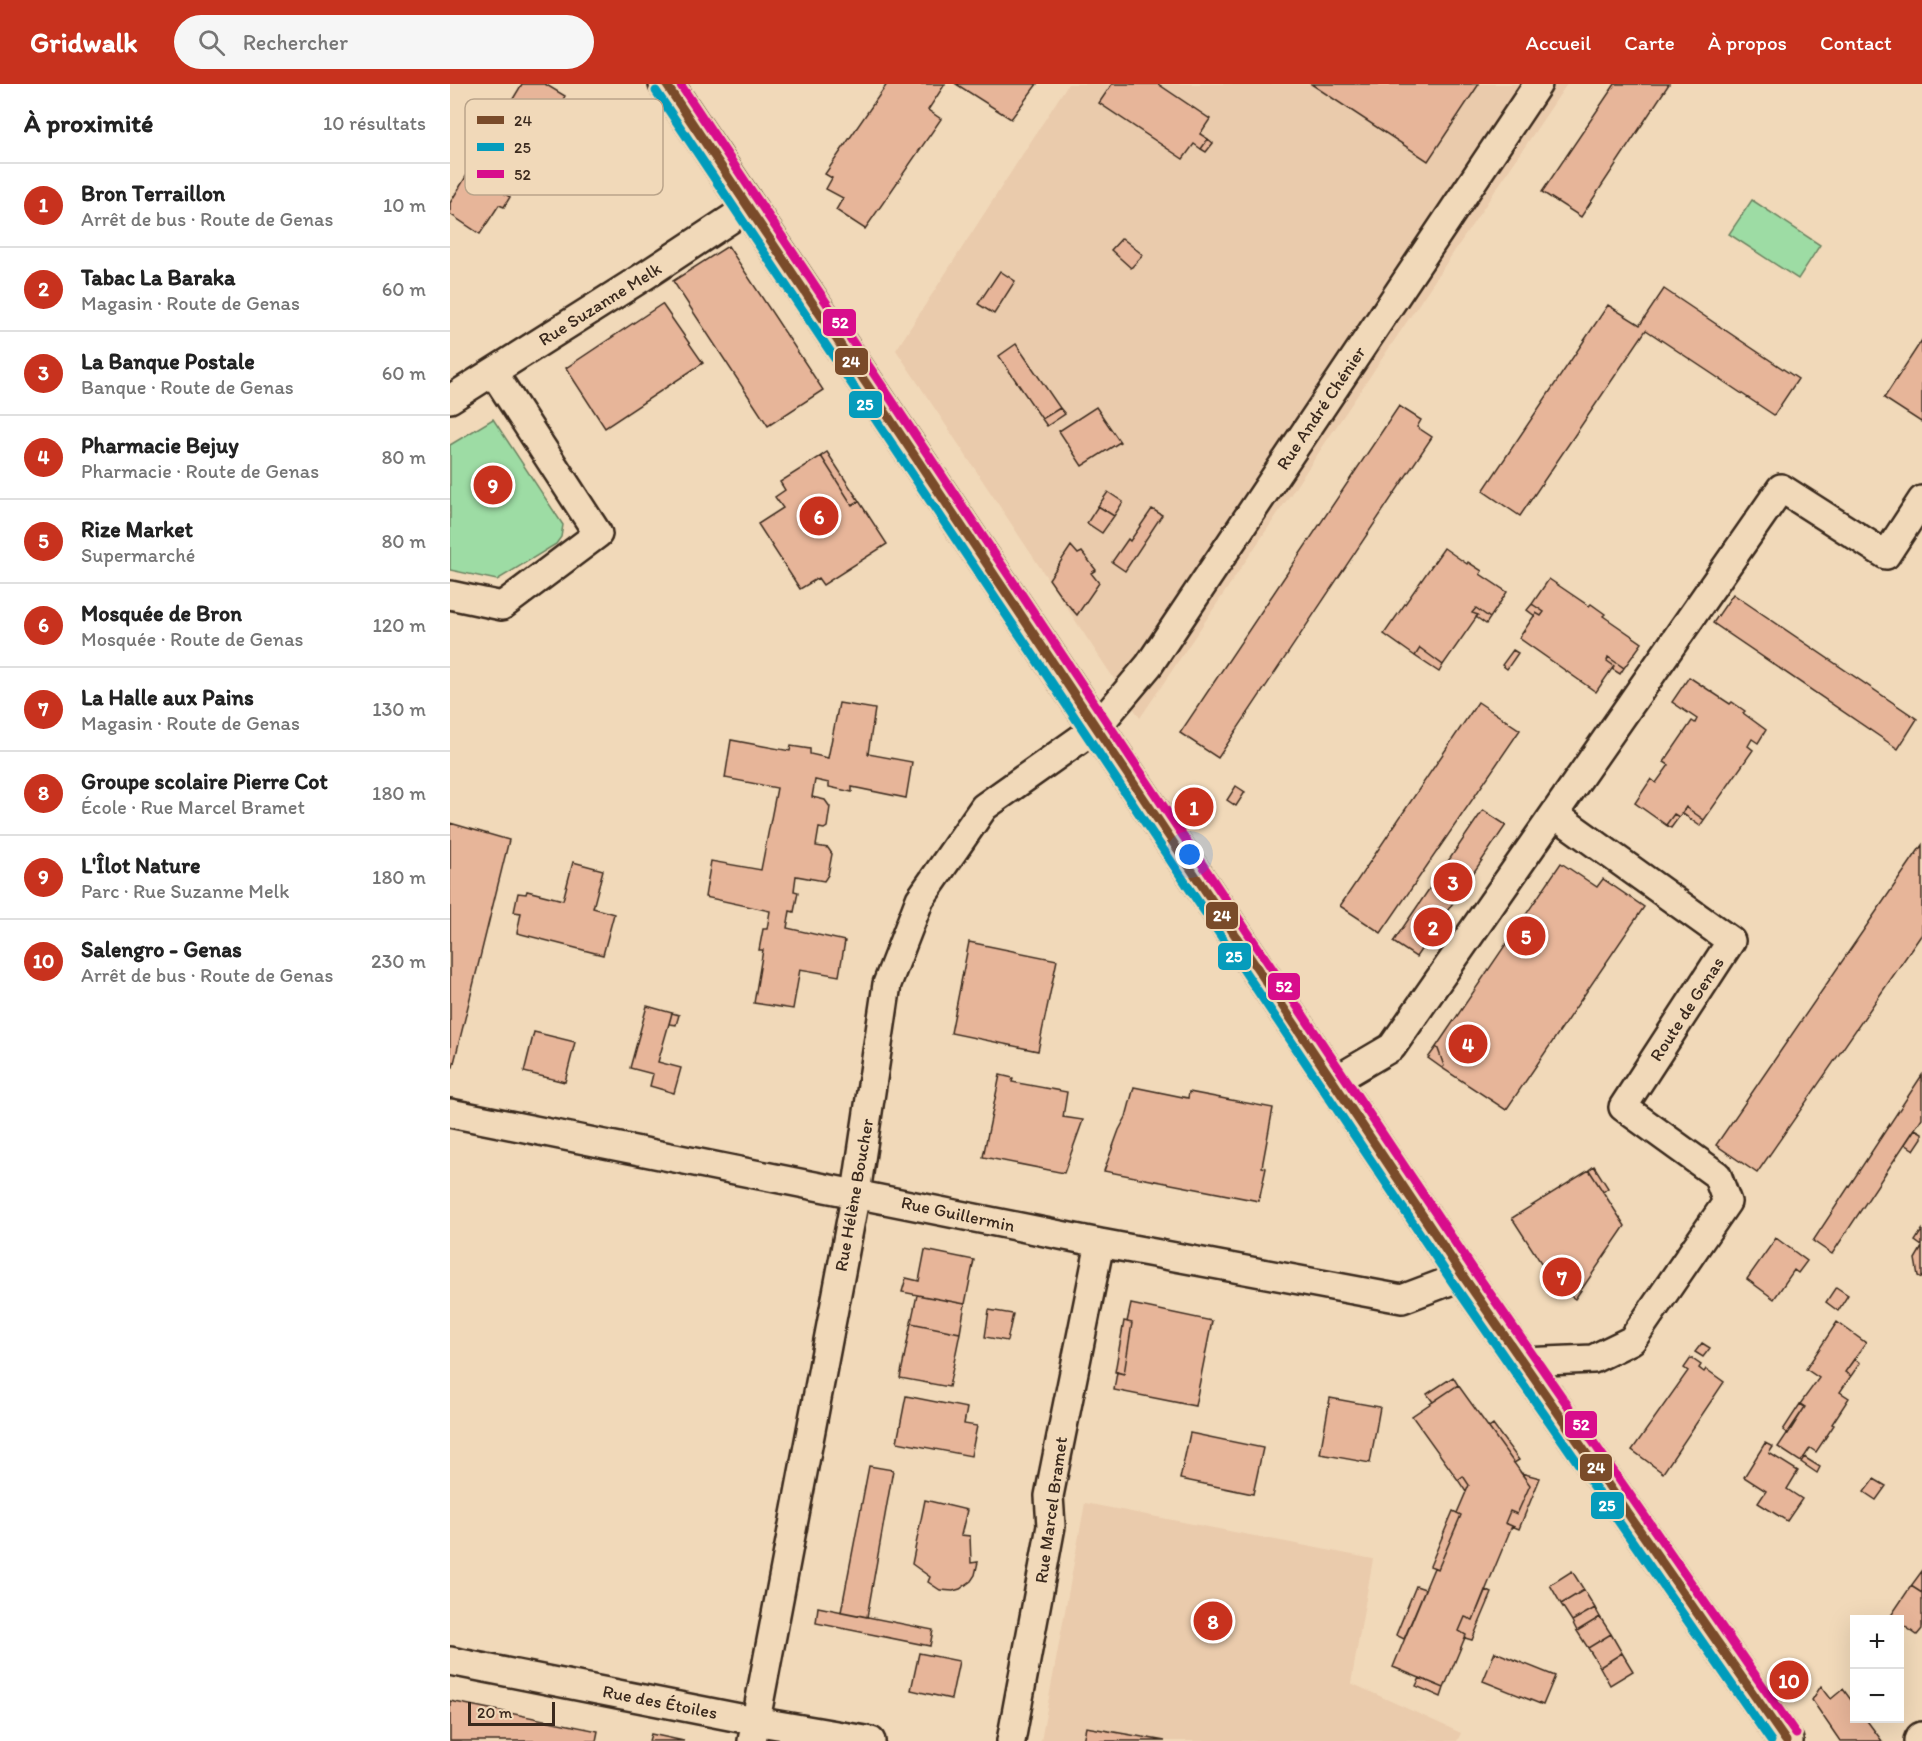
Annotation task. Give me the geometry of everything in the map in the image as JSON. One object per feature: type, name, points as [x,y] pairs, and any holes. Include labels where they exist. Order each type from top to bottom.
[{"type":"main road","points":[[666,84],[1463,1276],[1786,1741]]},
{"type":"street","name":"Rue André Chénier","points":[[1097,727],[1149,665],[1538,84]]},
{"type":"street","name":"Rue Suzanne Melk","points":[[450,399],[749,207]]},
{"type":"street","points":[[450,595],[502,606],[598,534],[493,372]]},
{"type":"street","points":[[1334,1081],[1392,1047],[1781,488],[1886,555],[1922,500]]},
{"type":"street","name":"Rue Hélène Boucher","points":[[753,1731],[856,1193],[886,984],[920,899],[984,807],[1097,727]]},
{"type":"street","name":"Route de Genas","points":[[1523,1362],[1593,1359],[1632,1340],[1727,1202],[1717,1175],[1623,1107],[1731,941],[1554,813]]},
{"type":"street","name":"Rue Guillermin","points":[[450,1113],[1100,1243],[1402,1299],[1463,1276]]},
{"type":"street","name":"Rue Marcel Bramet","points":[[1011,1741],[1052,1526],[1049,1497],[1100,1243]]},
{"type":"street","name":"Rue des Étoiles","points":[[450,1661],[753,1731],[871,1741]]},
{"type":"shaded area","points":[[1068,84],[1567,84],[1140,718],[896,350]]},
{"type":"shaded area","points":[[1085,1503],[1373,1559],[1351,1683],[1461,1733],[1457,1741],[1041,1741]]},
{"type":"green space","points":[[1752,200],[1820,245],[1798,279],[1729,234]]},
{"type":"green space","points":[[493,419],[563,525],[561,537],[556,544],[497,580],[450,570],[450,445]]},
{"type":"building","points":[[522,84],[545,84],[565,96],[563,99],[513,99]]},
{"type":"building","points":[[887,84],[945,84],[928,110],[941,119],[865,229],[836,210],[843,198],[826,189],[832,178],[825,174]]},
{"type":"building","points":[[956,84],[1037,84],[1011,119]]},
{"type":"building","points":[[1112,84],[1158,84],[1210,119],[1200,134],[1208,139],[1201,149],[1194,144],[1183,159],[1099,103]]},
{"type":"building","points":[[1311,84],[1479,84],[1428,161]]},
{"type":"building","points":[[1615,84],[1669,84],[1581,217],[1542,192]]},
{"type":"building","points":[[1208,139],[1213,143],[1206,152],[1201,149]]},
{"type":"building","points":[[465,178],[465,195],[507,195],[510,197],[504,207],[499,205],[480,234],[450,214],[450,203]]},
{"type":"building","points":[[1122,238],[1143,255],[1131,268],[1111,250]]},
{"type":"building","points":[[728,246],[823,390],[768,426],[673,281]]},
{"type":"building","points":[[1000,271],[1015,281],[994,314],[978,304]]},
{"type":"building","points":[[1664,289],[1798,379],[1774,415],[1646,330],[1520,516],[1483,491],[1608,305],[1640,325]]},
{"type":"building","points":[[662,304],[703,363],[605,428],[566,368]]},
{"type":"building","points":[[1922,340],[1922,422],[1921,422],[1884,398]]},
{"type":"building","points":[[1016,344],[1060,408],[1042,419],[999,356]]},
{"type":"building","points":[[1399,406],[1421,420],[1417,427],[1432,437],[1218,758],[1180,733]]},
{"type":"building","points":[[1096,407],[1120,442],[1082,466],[1059,431]]},
{"type":"building","points":[[1060,408],[1065,414],[1047,426],[1042,419]]},
{"type":"building","points":[[827,452],[859,501],[852,505],[821,456]]},
{"type":"building","points":[[821,456],[852,505],[859,501],[887,544],[823,585],[818,578],[800,589],[758,524],[783,508],[775,497],[785,490],[780,482]]},
{"type":"building","points":[[1108,492],[1123,502],[1114,516],[1098,506]]},
{"type":"building","points":[[1098,506],[1114,516],[1102,533],[1087,523]]},
{"type":"building","points":[[1152,509],[1162,515],[1125,571],[1112,562]]},
{"type":"building","points":[[1071,546],[1078,554],[1082,552],[1096,570],[1091,573],[1099,583],[1077,615],[1049,579]]},
{"type":"building","points":[[1444,548],[1482,571],[1480,574],[1507,592],[1490,618],[1476,608],[1472,613],[1478,615],[1443,665],[1420,648],[1415,656],[1384,634]]},
{"type":"building","points":[[1549,579],[1589,606],[1591,604],[1605,614],[1603,616],[1642,643],[1624,668],[1608,657],[1607,661],[1614,666],[1596,692],[1519,638],[1536,613],[1541,616],[1544,612],[1532,604]]},
{"type":"building","points":[[1733,594],[1917,719],[1898,749],[1713,623]]},
{"type":"building","points":[[1532,604],[1544,612],[1541,616],[1536,613],[1535,616],[1527,610]]},
{"type":"building","points":[[1476,608],[1490,618],[1486,624],[1476,617],[1478,615],[1472,613]]},
{"type":"building","points":[[1420,648],[1443,665],[1439,672],[1415,656]]},
{"type":"building","points":[[1513,650],[1518,653],[1507,669],[1502,665]]},
{"type":"building","points":[[1608,657],[1624,668],[1620,674],[1612,669],[1614,666],[1607,661]]},
{"type":"building","points":[[1689,677],[1730,704],[1732,702],[1766,730],[1758,743],[1752,739],[1748,746],[1753,750],[1704,820],[1686,807],[1679,817],[1674,814],[1666,825],[1635,803],[1651,779],[1656,783],[1669,765],[1664,762],[1692,721],[1695,723],[1697,719],[1672,702]]},
{"type":"building","points":[[1478,702],[1520,730],[1381,933],[1340,906]]},
{"type":"building","points":[[839,703],[875,709],[868,754],[912,762],[906,798],[852,787],[852,792],[829,787],[829,783],[815,780],[812,797],[825,800],[830,807],[827,827],[819,828],[816,846],[828,848],[832,854],[828,875],[824,881],[796,876],[794,891],[798,892],[794,912],[790,911],[787,928],[845,941],[839,976],[800,969],[793,1009],[754,1003],[763,950],[759,950],[763,929],[767,929],[770,911],[705,897],[711,861],[761,870],[777,788],[725,778],[731,740],[790,751],[791,746],[810,749],[810,754],[828,758]]},
{"type":"building","points":[[1236,786],[1245,792],[1236,806],[1227,800]]},
{"type":"building","points":[[1686,807],[1704,820],[1700,826],[1682,813]]},
{"type":"building","points":[[1483,810],[1506,825],[1416,957],[1393,942]]},
{"type":"building","points":[[1674,814],[1679,817],[1671,828],[1666,825]]},
{"type":"building","points":[[450,823],[509,840],[453,1067],[450,1067]]},
{"type":"building","points":[[1922,845],[1922,934],[1757,1173],[1716,1145]]},
{"type":"building","points":[[573,862],[603,870],[593,908],[614,914],[603,955],[517,933],[521,913],[514,912],[518,893],[526,894],[527,891],[563,900]]},
{"type":"building","points":[[1561,863],[1597,887],[1603,879],[1644,907],[1506,1110],[1442,1068],[1444,1066],[1436,1047]]},
{"type":"building","points":[[969,942],[1057,960],[1038,1051],[951,1033]]},
{"type":"building","points":[[647,1006],[672,1013],[658,1062],[681,1068],[674,1093],[650,1086],[653,1074],[630,1068]]},
{"type":"building","points":[[672,1013],[679,1015],[676,1025],[669,1024]]},
{"type":"building","points":[[534,1032],[575,1042],[565,1082],[524,1072]]},
{"type":"building","points":[[1436,1047],[1444,1066],[1442,1068],[1428,1058]]},
{"type":"building","points":[[1000,1075],[1013,1078],[1012,1082],[1067,1092],[1063,1117],[1083,1120],[1064,1173],[983,1157]]},
{"type":"building","points":[[1922,1075],[1922,1118],[1832,1254],[1813,1241]]},
{"type":"building","points":[[1134,1087],[1188,1098],[1189,1092],[1273,1108],[1262,1167],[1266,1168],[1259,1201],[1104,1171],[1126,1117]]},
{"type":"building","points":[[1915,1129],[1922,1133],[1922,1138],[1914,1150],[1905,1144]]},
{"type":"building","points":[[1594,1166],[1608,1188],[1603,1192],[1589,1170]]},
{"type":"building","points":[[1589,1170],[1625,1226],[1575,1299],[1556,1286],[1512,1218]]},
{"type":"building","points":[[1922,1230],[1922,1246],[1915,1241]]},
{"type":"building","points":[[1776,1238],[1807,1261],[1798,1273],[1794,1270],[1774,1299],[1747,1279]]},
{"type":"building","points":[[1922,1247],[1922,1278],[1918,1276],[1915,1259]]},
{"type":"building","points":[[925,1250],[974,1260],[965,1304],[902,1292],[906,1278],[919,1281]]},
{"type":"building","points":[[1836,1287],[1848,1295],[1838,1311],[1826,1302]]},
{"type":"building","points":[[917,1295],[965,1304],[960,1333],[911,1323]]},
{"type":"building","points":[[1131,1304],[1212,1321],[1195,1406],[1114,1390],[1117,1372],[1124,1374],[1132,1323],[1127,1322]]},
{"type":"building","points":[[989,1310],[1013,1314],[1007,1341],[985,1337]]},
{"type":"building","points":[[1124,1321],[1132,1323],[1124,1374],[1115,1372]]},
{"type":"building","points":[[1837,1322],[1866,1343],[1845,1372],[1851,1376],[1840,1392],[1849,1398],[1816,1452],[1810,1448],[1801,1462],[1778,1447],[1805,1407],[1800,1404],[1819,1378],[1806,1369]]},
{"type":"building","points":[[911,1323],[960,1333],[949,1387],[900,1378]]},
{"type":"building","points":[[1702,1343],[1710,1348],[1703,1357],[1695,1352]]},
{"type":"building","points":[[1691,1358],[1701,1365],[1699,1368],[1704,1372],[1706,1369],[1724,1382],[1663,1473],[1632,1450],[1688,1371],[1684,1368]]},
{"type":"building","points":[[1854,1359],[1860,1363],[1851,1376],[1845,1372]]},
{"type":"building","points":[[1453,1377],[1458,1385],[1433,1402],[1427,1394]]},
{"type":"building","points":[[1458,1385],[1530,1485],[1517,1514],[1510,1511],[1505,1523],[1512,1526],[1473,1620],[1465,1617],[1459,1631],[1466,1635],[1444,1688],[1393,1667],[1434,1568],[1438,1569],[1461,1515],[1457,1513],[1469,1485],[1463,1476],[1458,1480],[1412,1416]]},
{"type":"building","points":[[906,1396],[967,1408],[964,1424],[977,1426],[971,1456],[897,1442]]},
{"type":"building","points":[[1330,1398],[1380,1407],[1370,1463],[1320,1454]]},
{"type":"building","points":[[1800,1404],[1805,1407],[1788,1434],[1783,1430]]},
{"type":"building","points":[[1493,1425],[1519,1460],[1514,1463],[1489,1428]]},
{"type":"building","points":[[1190,1433],[1263,1448],[1253,1494],[1180,1479]]},
{"type":"building","points":[[1765,1443],[1773,1447],[1769,1453],[1798,1471],[1787,1489],[1802,1499],[1787,1521],[1758,1503],[1766,1491],[1744,1477]]},
{"type":"building","points":[[1804,1457],[1820,1467],[1817,1473],[1801,1462]]},
{"type":"building","points":[[869,1466],[893,1470],[867,1617],[841,1612]]},
{"type":"building","points":[[1521,1473],[1540,1478],[1519,1529],[1505,1523],[1510,1511],[1517,1514],[1530,1485]]},
{"type":"building","points":[[1463,1476],[1469,1485],[1466,1492],[1458,1480]]},
{"type":"building","points":[[1874,1479],[1886,1486],[1876,1500],[1864,1492]]},
{"type":"building","points":[[925,1500],[967,1510],[961,1535],[970,1536],[971,1563],[978,1562],[971,1581],[960,1589],[940,1590],[928,1582],[930,1577],[912,1564]]},
{"type":"building","points":[[1453,1511],[1461,1515],[1438,1569],[1430,1566]]},
{"type":"building","points":[[1572,1571],[1584,1590],[1561,1604],[1550,1585]]},
{"type":"building","points":[[1922,1571],[1922,1593],[1911,1586]]},
{"type":"building","points":[[1416,1586],[1425,1589],[1404,1639],[1396,1635]]},
{"type":"building","points":[[1911,1586],[1922,1593],[1922,1629],[1917,1635],[1904,1626],[1904,1615],[1891,1615]]},
{"type":"building","points":[[1485,1590],[1492,1593],[1472,1640],[1465,1638],[1466,1635],[1459,1631],[1465,1617],[1473,1620]]},
{"type":"building","points":[[1584,1590],[1595,1608],[1572,1621],[1561,1604]]},
{"type":"building","points":[[818,1607],[933,1630],[930,1646],[816,1623]]},
{"type":"building","points":[[1595,1608],[1600,1617],[1577,1631],[1572,1621]]},
{"type":"building","points":[[1600,1617],[1611,1634],[1588,1648],[1577,1631]]},
{"type":"building","points":[[1611,1634],[1622,1653],[1600,1667],[1588,1648]]},
{"type":"building","points":[[1495,1652],[1555,1676],[1543,1705],[1483,1681]]},
{"type":"building","points":[[919,1653],[959,1661],[951,1699],[911,1690]]},
{"type":"building","points":[[1622,1653],[1633,1671],[1610,1685],[1600,1667]]},
{"type":"building","points":[[1420,1678],[1444,1688],[1441,1697],[1416,1686]]},
{"type":"building","points":[[1821,1686],[1831,1699],[1843,1689],[1850,1699],[1850,1723],[1869,1723],[1882,1741],[1840,1741],[1812,1700]]},
{"type":"building","points":[[450,1701],[598,1731],[596,1741],[450,1741]]},
{"type":"building","points":[[1086,1727],[1165,1741],[1083,1741]]},
{"type":"building","points":[[651,1734],[684,1741],[649,1741]]},
{"type":"transit line","name":"24","points":[[666,84],[1463,1276],[1786,1741]]},
{"type":"transit line","name":"52","points":[[680,84],[1473,1269],[1796,1734]]},
{"type":"transit line","name":"25","points":[[656,91],[661,99]]},
{"type":"transit line","name":"25","points":[[663,101],[1453,1283],[1771,1741]]},
{"type":"place","name":"L'Îlot Nature","points":[[493,485]]},
{"type":"place","name":"Mosquée de Bron","points":[[819,516]]},
{"type":"place","name":"Bron Terraillon","points":[[1194,807]]},
{"type":"place","name":"La Banque Postale","points":[[1453,882]]},
{"type":"place","name":"Tabac La Baraka","points":[[1433,927]]},
{"type":"place","name":"Rize Market","points":[[1526,936]]},
{"type":"place","name":"Pharmacie Bejuy","points":[[1468,1044]]},
{"type":"place","name":"La Halle aux Pains","points":[[1562,1277]]},
{"type":"place","name":"Groupe scolaire Pierre Cot","points":[[1213,1621]]},
{"type":"place","name":"Salengro - Genas","points":[[1789,1680]]}]
